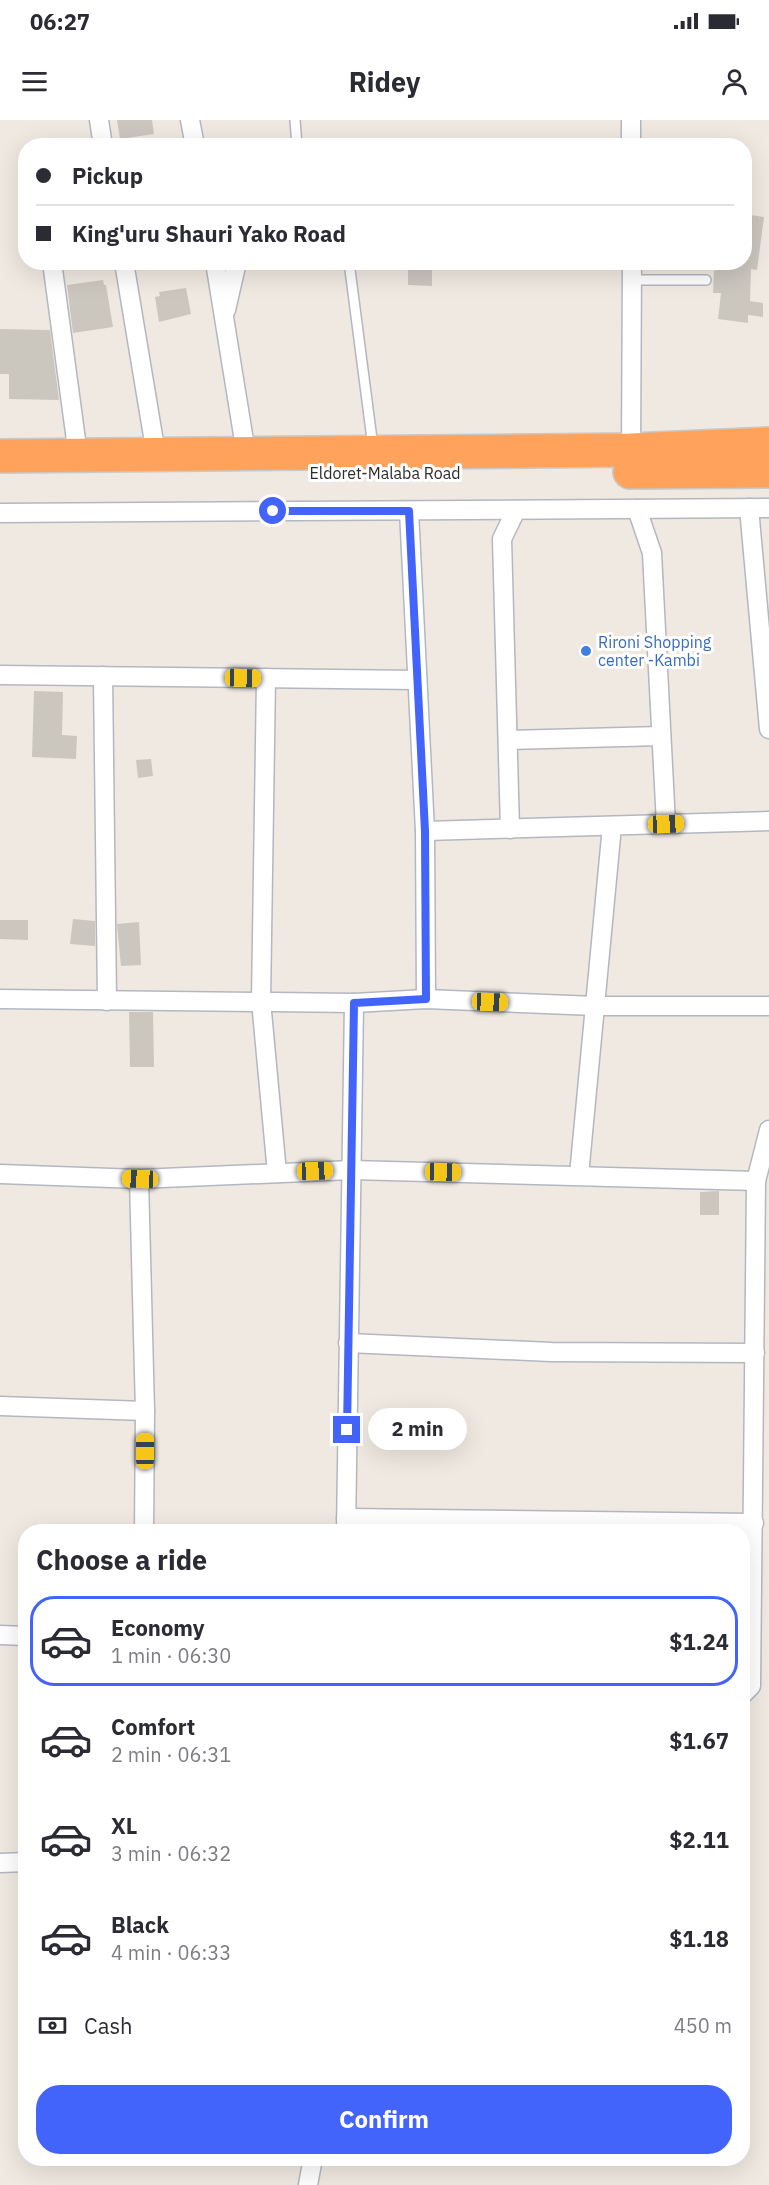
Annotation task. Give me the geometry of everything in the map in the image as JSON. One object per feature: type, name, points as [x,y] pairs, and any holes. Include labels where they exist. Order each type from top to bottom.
[{"type":"highway","name":"Eldoret-Malaba Road","points":[[0,456],[631,450],[769,444]]},
{"type":"highway","name":"Eldoret-Malaba Road","points":[[0,476],[769,471]]},
{"type":"street","points":[[99,120],[102,138]]},
{"type":"street","points":[[190,120],[193,138]]},
{"type":"street","points":[[631,120],[631,138]]},
{"type":"street","points":[[53,270],[68,455]]},
{"type":"street","points":[[125,270],[156,454]]},
{"type":"street","points":[[215,270],[246,453]]},
{"type":"street","points":[[224,324],[235,270]]},
{"type":"street","points":[[631,450],[632,271]]},
{"type":"street","name":"Eldoret-Malaba Road","points":[[0,440],[23,441],[68,455]]},
{"type":"street","points":[[749,508],[769,729]]},
{"type":"street","points":[[0,513],[769,508]]},
{"type":"street","points":[[637,509],[652,553],[666,824]]},
{"type":"street","points":[[510,829],[502,539],[516,510]]},
{"type":"street","points":[[409,511],[425,831],[426,999]]},
{"type":"street","points":[[0,675],[417,680]]},
{"type":"street","points":[[104,676],[106,1001]]},
{"type":"street","points":[[266,678],[261,1001],[277,1173]]},
{"type":"street","points":[[508,740],[661,736]]},
{"type":"street","points":[[425,831],[769,821]]},
{"type":"street","points":[[579,1175],[612,826]]},
{"type":"street","points":[[0,999],[354,1003],[426,999],[595,1006],[769,1006]]},
{"type":"street","points":[[346,1524],[354,1003]]},
{"type":"street","points":[[750,1687],[754,1523],[762,1404],[754,1353],[762,1224],[756,1181],[769,1130]]},
{"type":"street","points":[[0,1174],[140,1179],[352,1170],[756,1181]]},
{"type":"street","points":[[140,1179],[145,1411],[144,1524]]},
{"type":"street","points":[[348,1343],[551,1352],[754,1353]]},
{"type":"street","points":[[0,1406],[145,1411]]},
{"type":"street","points":[[550,1524],[754,1523]]},
{"type":"street","points":[[0,1635],[18,1636]]},
{"type":"street","points":[[0,1863],[18,1862]]},
{"type":"street","points":[[308,2185],[312,2166]]},
{"type":"lane","points":[[295,120],[296,138]]},
{"type":"lane","points":[[350,270],[373,453]]},
{"type":"lane","points":[[632,271],[706,280]]},
{"type":"building","points":[[117,120],[152,120],[154,134],[120,138]]},
{"type":"building","points":[[752,215],[764,217],[757,270],[752,269]]},
{"type":"building","points":[[408,270],[432,270],[432,286],[408,285]]},
{"type":"building","points":[[714,270],[751,270],[750,301],[763,303],[763,317],[748,315],[748,323],[718,319],[721,293],[713,293]]},
{"type":"building","points":[[103,280],[106,285],[113,327],[73,333],[67,285]]},
{"type":"building","points":[[186,288],[191,314],[159,322],[155,297],[160,296],[159,292]]},
{"type":"building","points":[[0,329],[50,330],[59,400],[9,399],[9,374],[0,374]]},
{"type":"building","points":[[34,691],[63,692],[62,735],[77,736],[76,759],[32,757]]},
{"type":"building","points":[[151,759],[153,776],[138,778],[136,760]]},
{"type":"building","points":[[73,919],[95,921],[95,946],[70,944]]},
{"type":"building","points":[[0,920],[28,920],[28,940],[0,939]]},
{"type":"building","points":[[139,922],[141,965],[121,966],[117,924]]},
{"type":"building","points":[[129,1012],[153,1012],[154,1067],[130,1067]]},
{"type":"building","points":[[719,1191],[719,1215],[700,1215],[700,1192]]},
{"type":"place","name":"Rironi Shopping center -Kambi","points":[[586,651]]},
{"type":"route","points":[[273,511],[409,511],[425,831],[426,999],[354,1003],[347,1430]]}]
